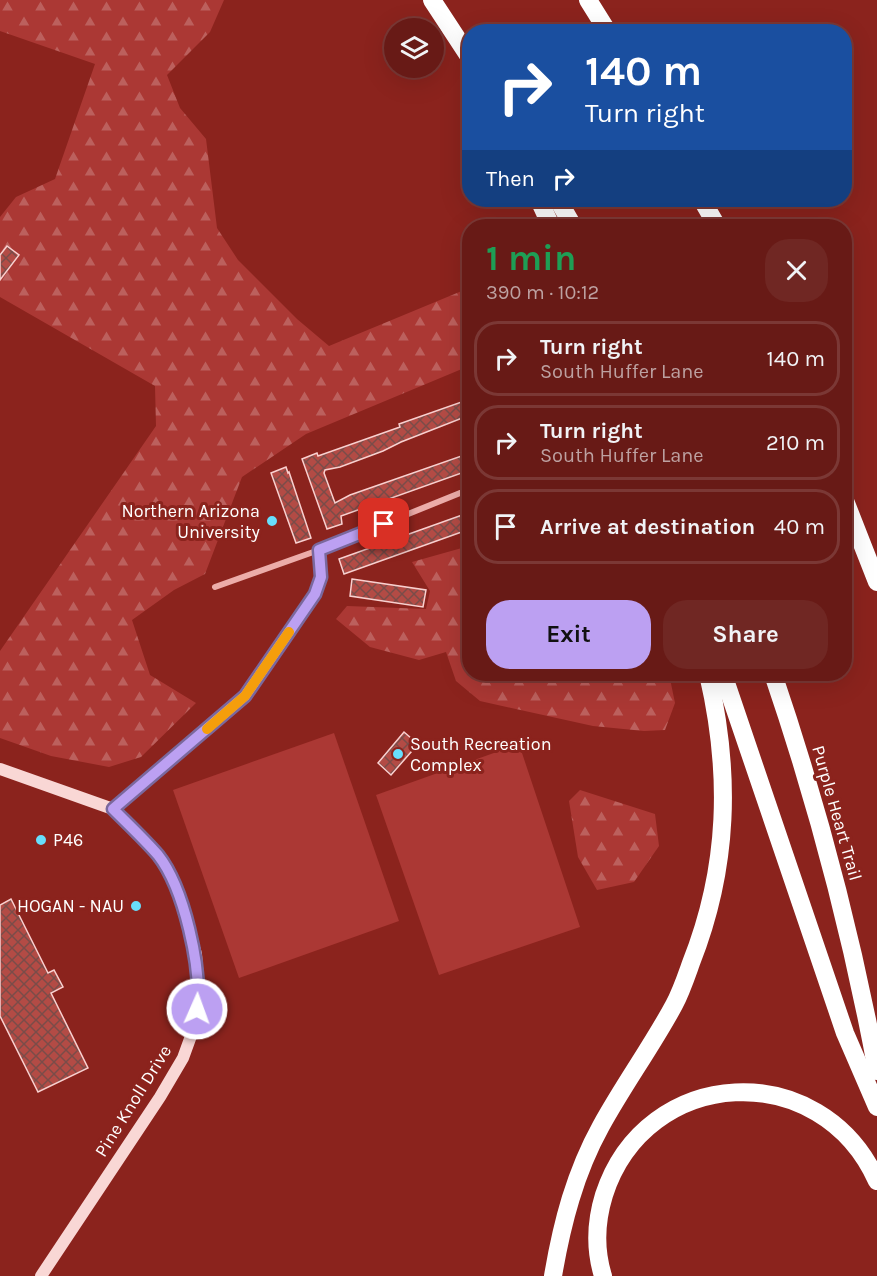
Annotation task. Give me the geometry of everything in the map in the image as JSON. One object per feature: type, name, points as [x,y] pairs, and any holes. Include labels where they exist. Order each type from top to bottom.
[{"type":"highway","points":[[432,0],[462,46]]},
{"type":"highway","points":[[588,0],[603,24]]},
{"type":"highway","points":[[852,518],[877,582]]},
{"type":"highway","points":[[554,1276],[562,1225],[577,1178],[602,1125],[674,1004],[698,945],[714,889],[722,829],[724,785],[718,723],[709,681]]},
{"type":"highway","points":[[725,681],[845,1033],[877,1107]]},
{"type":"highway","name":"Purple Heart Trail","points":[[775,681],[812,796],[844,912],[877,1071]]},
{"type":"highway","points":[[603,1276],[597,1244],[598,1222],[607,1186],[620,1160],[632,1143],[648,1128],[669,1113],[698,1099],[754,1091],[772,1094],[804,1105],[829,1120],[849,1137],[863,1155],[877,1181]]},
{"type":"street","points":[[215,587],[319,550],[462,492]]},
{"type":"street","points":[[0,769],[113,809],[245,696],[315,594],[321,577],[319,550]]},
{"type":"street","name":"Pine Knoll Drive","points":[[41,1276],[160,1097],[183,1058],[195,1025],[199,993],[196,954],[176,886],[159,856],[113,809]]},
{"type":"green space","points":[[0,0],[224,0],[210,32],[167,75],[180,108],[206,139],[217,228],[238,260],[297,319],[329,346],[462,291],[462,369],[306,434],[242,477],[205,574],[174,590],[132,620],[150,675],[196,703],[141,757],[109,767],[51,756],[0,738],[0,651],[156,426],[155,386],[0,297],[0,217],[16,197],[55,179],[95,64],[0,31]]},
{"type":"green space","points":[[462,548],[462,681],[670,681],[675,703],[665,730],[644,731],[593,726],[480,701],[456,681],[446,652],[419,660],[370,647],[336,619],[347,606],[426,609],[430,591],[412,562]]},
{"type":"green space","points":[[334,733],[399,921],[239,978],[173,790]]},
{"type":"green space","points":[[519,744],[580,927],[439,975],[376,795]]},
{"type":"green space","points":[[580,790],[655,814],[659,846],[634,882],[597,890],[578,857],[569,801]]},
{"type":"building","points":[[7,246],[19,255],[0,280],[0,255]]},
{"type":"building","points":[[462,402],[462,418],[383,451],[340,467],[325,470],[324,473],[335,503],[350,495],[462,456],[462,473],[341,516],[342,524],[327,529],[302,459],[317,453],[318,456],[400,427],[399,424]]},
{"type":"building","points":[[286,467],[311,538],[296,543],[271,473]]},
{"type":"building","points":[[462,515],[462,532],[344,574],[339,559]]},
{"type":"building","points":[[352,579],[426,590],[423,607],[350,596]]},
{"type":"building","name":"South Recreation Complex","points":[[404,732],[418,744],[391,775],[378,763]]},
{"type":"building","points":[[11,899],[48,973],[54,970],[63,987],[51,993],[88,1068],[38,1092],[0,1016],[0,905]]},
{"type":"slow traffic","points":[[207,729],[245,696],[289,632]]},
{"type":"place","name":"Northern Arizona University","points":[[272,521]]},
{"type":"place","name":"South Recreation Complex","points":[[398,754]]},
{"type":"place","name":"P46","points":[[41,840]]},
{"type":"place","name":"HOGAN - NAU","points":[[136,906]]},
{"type":"route","points":[[197,1009],[199,993],[196,954],[176,886],[159,856],[113,809],[245,696],[315,594],[321,577],[319,550],[384,524]]}]
